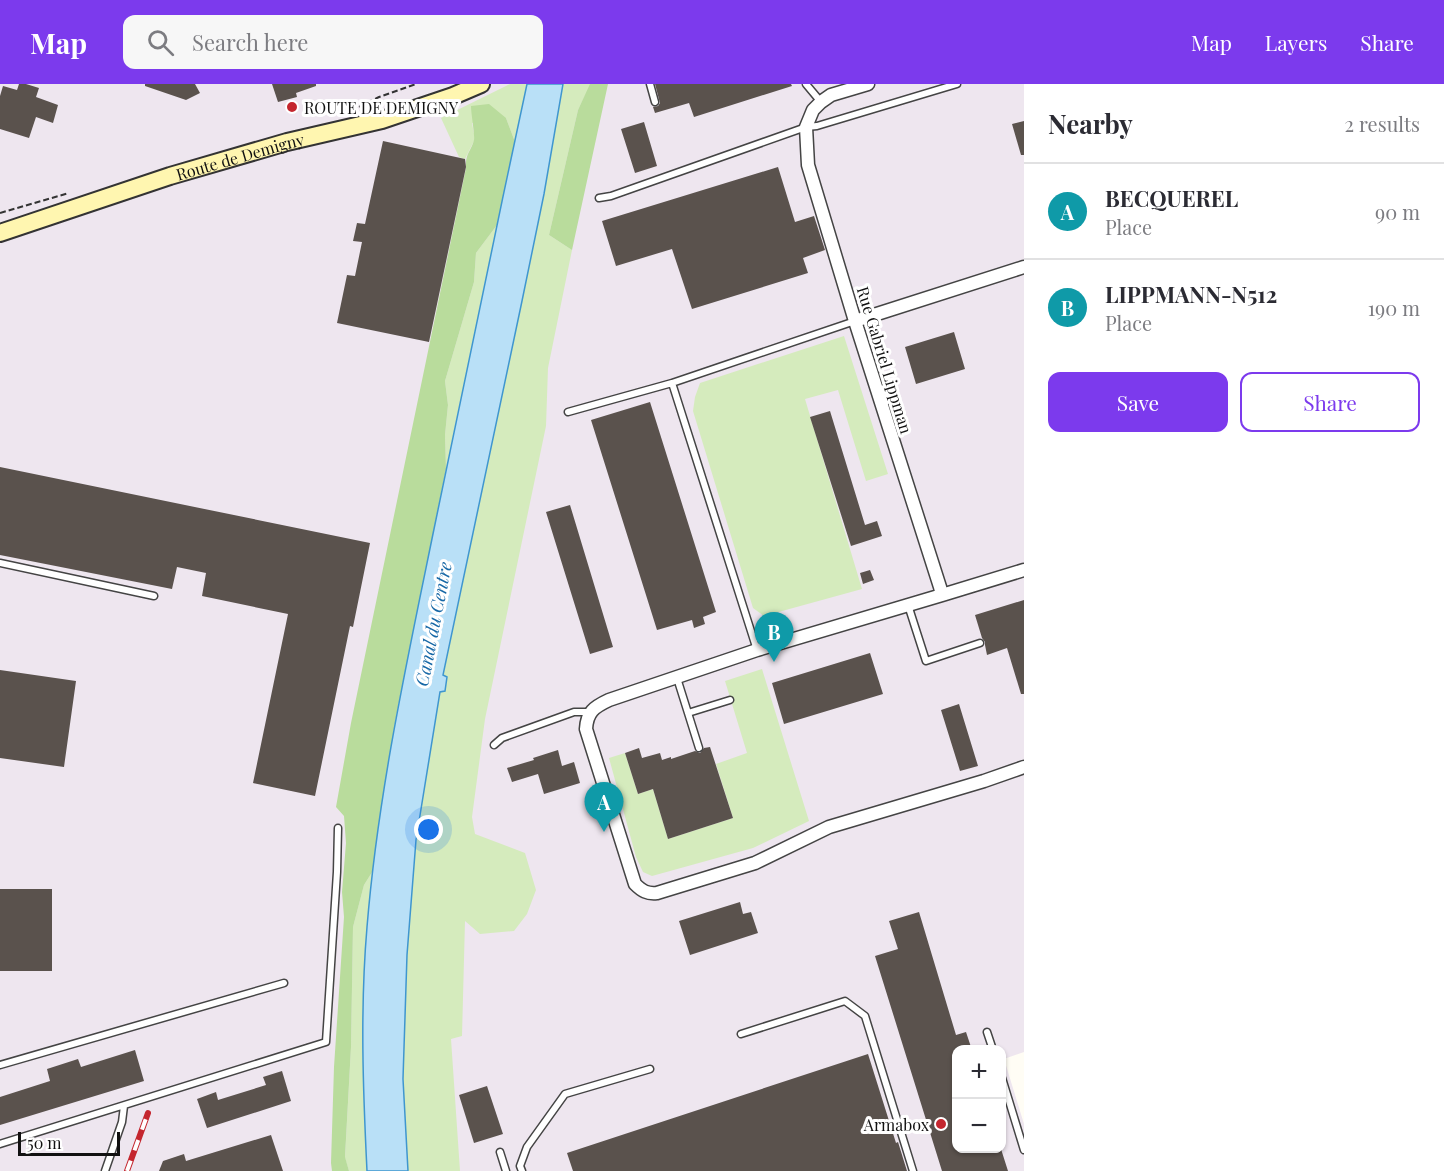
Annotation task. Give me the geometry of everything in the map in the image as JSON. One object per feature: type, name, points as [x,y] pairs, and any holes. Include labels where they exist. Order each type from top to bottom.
[{"type":"main road","name":"Route de Demigny","points":[[0,233],[202,166],[287,142],[382,120],[481,84]]},
{"type":"street","points":[[806,127],[813,110],[831,95],[868,84]]},
{"type":"street","name":"Rue Gabriel Lippman","points":[[806,127],[808,165],[942,595]]},
{"type":"street","points":[[855,321],[1024,267]]},
{"type":"street","points":[[1024,570],[757,650],[609,700],[597,706],[586,719],[586,729],[631,876],[642,891],[650,894],[657,894],[754,863],[829,827],[1024,767]]},
{"type":"lane","points":[[650,84],[655,102]]},
{"type":"lane","points":[[806,84],[821,102]]},
{"type":"lane","points":[[599,198],[806,127],[818,126],[957,84]]},
{"type":"lane","points":[[568,412],[672,384],[855,321]]},
{"type":"lane","points":[[672,384],[757,650]]},
{"type":"lane","points":[[0,563],[154,596]]},
{"type":"lane","points":[[908,605],[926,661],[980,643]]},
{"type":"lane","points":[[676,678],[699,748]]},
{"type":"lane","points":[[688,713],[730,700]]},
{"type":"lane","points":[[494,745],[502,738],[574,712],[591,712]]},
{"type":"lane","points":[[0,1144],[326,1042],[338,828]]},
{"type":"lane","points":[[0,1065],[284,983]]},
{"type":"lane","points":[[741,1034],[845,1001],[865,1016],[913,1171]]},
{"type":"lane","points":[[987,1032],[991,1045]]},
{"type":"lane","points":[[522,1171],[520,1166],[527,1147],[566,1094],[650,1069]]},
{"type":"lane","points":[[1006,1091],[1024,1150]]},
{"type":"lane","points":[[105,1171],[122,1122],[124,1106]]},
{"type":"lane","points":[[500,1152],[506,1171]]},
{"type":"shaded area","points":[[0,84],[1024,84],[1024,1052],[1006,1058],[1006,1045],[952,1045],[952,1153],[1006,1153],[1006,1066],[1024,1124],[1024,1171],[0,1171]]},
{"type":"green space","points":[[510,84],[527,84],[515,142],[506,118],[472,123],[475,139],[465,159],[459,157],[441,118]]},
{"type":"green space","points":[[563,84],[591,84],[578,110],[549,235],[572,250],[548,368],[546,426],[485,719],[472,817],[475,834],[525,853],[536,890],[527,914],[514,931],[480,934],[465,921],[462,1036],[451,1039],[460,1171],[408,1171],[403,1079],[407,955],[416,840],[440,692],[445,691],[447,678],[443,676],[544,194]]},
{"type":"green space","points":[[590,84],[608,84],[572,250],[549,235],[578,110]]},
{"type":"green space","points":[[489,104],[506,118],[515,142],[497,225],[476,253],[474,282],[445,381],[448,405],[445,435],[446,469],[396,717],[374,869],[364,885],[353,927],[351,1047],[345,1157],[349,1171],[332,1171],[334,1067],[344,917],[342,892],[346,843],[344,816],[336,807],[351,723],[466,159],[474,140],[471,106]]},
{"type":"green space","points":[[497,225],[446,469],[445,435],[448,405],[445,381],[474,282],[476,253]]},
{"type":"green space","points":[[844,336],[888,474],[866,481],[838,390],[805,399],[862,589],[764,616],[753,608],[693,411],[695,397],[700,383]]},
{"type":"green space","points":[[762,669],[809,821],[753,848],[652,876],[643,872],[636,857],[609,758],[625,753],[638,794],[653,789],[668,839],[733,818],[716,764],[747,753],[725,681]]},
{"type":"green space","points":[[374,869],[363,1006],[367,1171],[349,1171],[345,1158],[351,1047],[353,927],[364,885]]},
{"type":"water","name":"Canal du Centre","points":[[527,84],[563,84],[544,194],[443,675],[447,677],[445,691],[440,692],[416,840],[407,955],[403,1079],[408,1171],[367,1171],[363,1080],[363,988],[378,827],[394,727]]},
{"type":"building","points":[[19,84],[39,88],[36,97],[58,105],[53,123],[36,117],[29,138],[0,129],[0,96],[3,86],[17,90]]},
{"type":"building","points":[[145,84],[195,84],[200,93],[186,100],[145,86]]},
{"type":"building","points":[[272,84],[316,84],[316,86],[296,93],[297,97],[278,102]]},
{"type":"building","points":[[655,84],[791,84],[792,86],[694,117],[689,103],[655,113],[653,107],[660,103]]},
{"type":"building","points":[[1024,121],[1024,155],[1021,155],[1012,124]]},
{"type":"building","points":[[644,122],[657,166],[635,173],[621,129]]},
{"type":"building","points":[[383,141],[465,159],[466,167],[429,342],[337,323],[347,275],[355,276],[362,242],[353,241],[357,223],[365,224]]},
{"type":"building","points":[[778,167],[795,222],[814,216],[825,250],[803,258],[808,273],[692,309],[672,249],[616,266],[602,221]]},
{"type":"building","points":[[954,332],[965,369],[916,384],[905,347]]},
{"type":"building","points":[[650,402],[716,612],[703,617],[705,624],[694,628],[692,620],[657,630],[591,420]]},
{"type":"building","points":[[830,411],[865,525],[877,521],[882,536],[851,546],[810,417]]},
{"type":"building","points":[[0,467],[370,543],[353,627],[350,626],[315,796],[253,783],[288,614],[202,596],[206,573],[177,567],[172,589],[0,555]]},
{"type":"building","points":[[570,505],[613,647],[590,654],[546,512]]},
{"type":"building","points":[[870,570],[874,580],[863,584],[860,573]]},
{"type":"building","points":[[1024,600],[1024,694],[1021,694],[1007,648],[987,655],[985,642],[975,615]]},
{"type":"building","points":[[870,653],[883,694],[784,724],[772,683]]},
{"type":"building","points":[[0,670],[76,681],[64,767],[0,758]]},
{"type":"building","points":[[959,704],[978,766],[960,771],[941,710]]},
{"type":"building","points":[[710,747],[733,818],[668,839],[653,789],[638,794],[625,753],[639,748],[642,758],[660,753],[662,760],[695,751],[700,753],[704,748]]},
{"type":"building","points":[[558,750],[562,766],[574,762],[580,783],[544,794],[538,774],[512,782],[507,768]]},
{"type":"building","points":[[0,889],[52,889],[52,971],[0,971]]},
{"type":"building","points":[[740,902],[743,914],[751,912],[758,933],[690,955],[679,921]]},
{"type":"building","points":[[919,912],[956,1035],[966,1032],[970,1045],[952,1045],[952,1153],[1002,1153],[1008,1171],[942,1171],[875,956],[898,949],[889,921]]},
{"type":"building","points":[[135,1050],[144,1081],[0,1125],[0,1097],[50,1081],[47,1069],[78,1059],[81,1067]]},
{"type":"building","points":[[868,1054],[907,1171],[573,1171],[567,1153]]},
{"type":"building","points":[[282,1071],[291,1101],[207,1128],[197,1099],[216,1092],[218,1100],[266,1085],[263,1077]]},
{"type":"building","points":[[487,1086],[503,1134],[474,1143],[459,1095]]},
{"type":"building","points":[[271,1135],[283,1171],[159,1171],[163,1161],[184,1154],[186,1161]]},
{"type":"railway","points":[[127,1171],[148,1113]]},
{"type":"place","name":"ROUTE DE DEMIGNY","points":[[292,107]]},
{"type":"place","name":"LIPPMANN-N512","points":[[774,662]]},
{"type":"place","name":"BECQUEREL","points":[[604,832]]},
{"type":"place","name":"Armabox","points":[[941,1124]]}]
